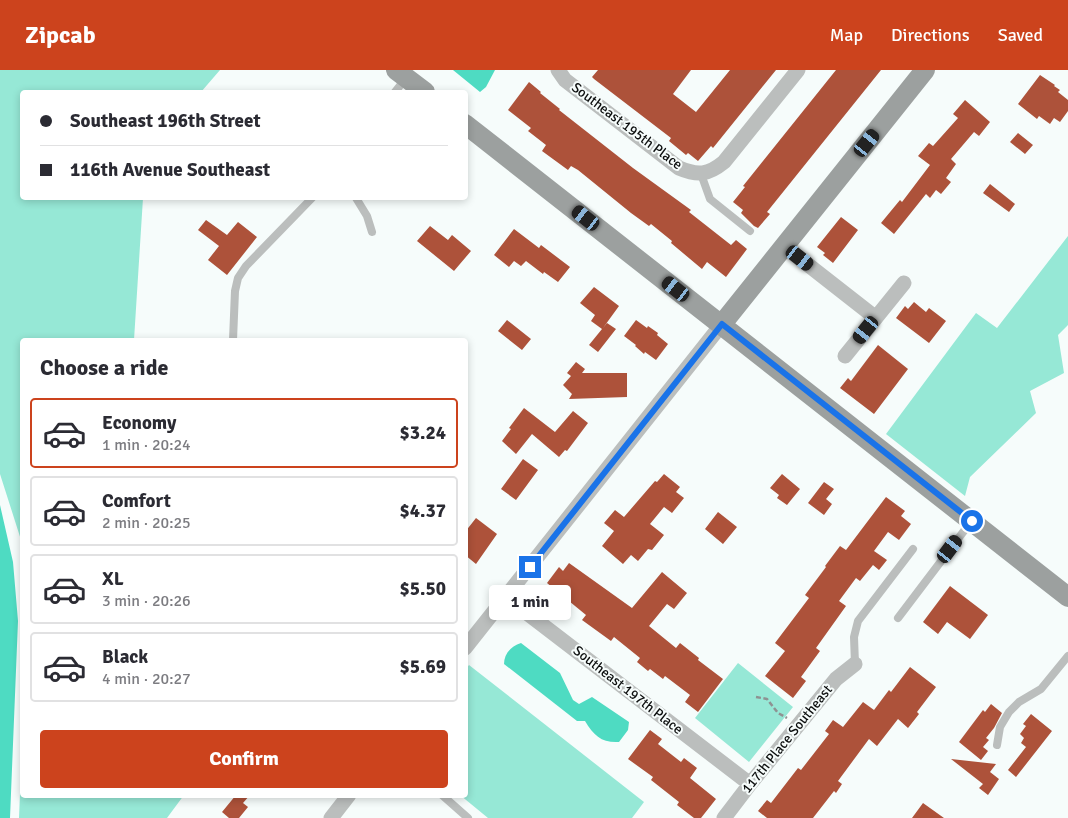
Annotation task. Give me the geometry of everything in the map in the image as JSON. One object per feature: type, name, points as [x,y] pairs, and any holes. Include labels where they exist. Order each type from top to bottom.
[{"type":"street","name":"Southeast 195th Place","points":[[558,70],[565,80],[679,168],[701,174]]},
{"type":"street","points":[[701,174],[713,171],[724,162],[798,70]]},
{"type":"street","points":[[468,644],[926,70]]},
{"type":"street","points":[[468,126],[1068,597]]},
{"type":"street","points":[[784,246],[876,318]]},
{"type":"street","points":[[845,356],[904,283]]},
{"type":"street","name":"Southeast 197th Place","points":[[506,596],[750,784]]},
{"type":"street","name":"117th Place Southeast","points":[[724,818],[836,679],[855,664]]},
{"type":"street","points":[[331,818],[347,798]]},
{"type":"lane","points":[[701,174],[710,199],[750,231]]},
{"type":"lane","points":[[233,338],[235,291],[238,278],[246,266],[310,200]]},
{"type":"lane","points":[[357,200],[367,216],[372,232]]},
{"type":"lane","points":[[898,618],[972,521]]},
{"type":"lane","points":[[855,664],[854,637],[858,621],[913,550]]},
{"type":"lane","points":[[997,745],[1000,727],[1009,712],[1019,702],[1041,688],[1068,656]]},
{"type":"lane","points":[[445,798],[468,818]]},
{"type":"path","points":[[756,697],[767,699],[778,713],[798,726]]},
{"type":"shaded area","points":[[0,70],[220,70],[203,90],[20,90],[20,200],[143,200],[134,338],[20,338],[20,537],[0,474]]},
{"type":"shaded area","points":[[453,70],[495,70],[486,87],[480,92]]},
{"type":"shaded area","points":[[1068,236],[1068,325],[1058,335],[1064,373],[1030,391],[1036,413],[970,477],[965,496],[886,434],[976,313],[997,328]]},
{"type":"shaded area","points":[[0,505],[13,562],[18,621],[10,818],[0,818]]},
{"type":"shaded area","points":[[521,643],[560,673],[573,700],[579,704],[592,697],[629,722],[628,730],[619,742],[599,738],[585,721],[577,721],[504,664],[505,657],[509,651]]},
{"type":"shaded area","points":[[738,663],[793,707],[749,762],[695,718]]},
{"type":"shaded area","points":[[469,665],[644,802],[632,818],[488,818],[464,798],[468,798]]},
{"type":"shaded area","points":[[20,793],[20,798],[182,798],[167,818],[19,818]]},
{"type":"building","points":[[598,70],[691,70],[673,94],[696,112],[730,70],[776,70],[713,148],[711,146],[698,161],[688,153],[686,155],[669,141],[671,138],[594,79],[592,77]]},
{"type":"building","points":[[836,70],[881,70],[767,212],[770,214],[758,228],[754,226],[741,213],[743,210],[733,202],[745,187],[743,186]]},
{"type":"building","points":[[1040,75],[1055,85],[1060,90],[1058,92],[1068,100],[1068,111],[1060,122],[1054,118],[1050,124],[1039,116],[1037,119],[1018,104]]},
{"type":"building","points":[[529,82],[559,110],[633,168],[691,210],[689,212],[731,245],[736,240],[747,249],[726,277],[707,262],[702,269],[651,224],[649,226],[631,213],[578,170],[571,166],[568,170],[542,151],[546,145],[528,131],[531,128],[508,110]]},
{"type":"building","points":[[965,100],[990,122],[979,136],[974,132],[951,159],[956,164],[946,178],[951,182],[941,194],[936,190],[930,198],[926,194],[894,234],[881,223],[900,200],[902,202],[930,165],[918,156],[929,143],[933,146],[958,118],[953,114]]},
{"type":"building","points":[[1018,133],[1033,145],[1025,154],[1010,142]]},
{"type":"building","points":[[990,184],[1015,204],[1009,212],[983,193]]},
{"type":"building","points":[[841,217],[858,230],[833,263],[817,247]]},
{"type":"building","points":[[206,220],[227,235],[238,222],[257,237],[227,275],[208,260],[219,246],[198,230]]},
{"type":"building","points":[[430,226],[448,240],[452,235],[471,251],[454,271],[417,241]]},
{"type":"building","points":[[514,229],[539,248],[541,245],[570,267],[558,282],[544,272],[543,274],[526,261],[521,266],[514,261],[509,267],[494,255]]},
{"type":"building","points":[[594,287],[619,306],[603,328],[607,323],[616,329],[598,352],[589,345],[602,329],[591,321],[595,315],[580,303]]},
{"type":"building","points":[[914,302],[926,312],[929,308],[946,321],[929,343],[896,318],[905,306],[908,309]]},
{"type":"building","points":[[507,320],[531,339],[522,350],[498,331]]},
{"type":"building","points":[[636,320],[658,333],[657,335],[668,344],[656,360],[645,352],[644,354],[624,336]]},
{"type":"building","points":[[878,345],[908,369],[874,414],[840,388],[848,378],[851,381]]},
{"type":"building","points":[[576,362],[585,369],[582,373],[627,373],[627,397],[569,399],[572,394],[563,385],[571,376],[567,373]]},
{"type":"building","points":[[524,408],[555,432],[573,411],[588,423],[567,451],[565,450],[559,457],[532,434],[516,454],[502,441]]},
{"type":"building","points":[[523,459],[538,470],[516,500],[501,489]]},
{"type":"building","points":[[664,474],[680,487],[676,492],[684,498],[672,513],[664,507],[650,524],[664,535],[652,550],[648,549],[638,561],[631,555],[623,564],[602,546],[614,531],[604,523],[615,510],[624,517],[655,481],[657,482]]},
{"type":"building","points":[[782,474],[800,489],[787,505],[777,498],[779,495],[770,488]]},
{"type":"building","points":[[824,482],[834,489],[826,499],[832,504],[824,515],[808,503]]},
{"type":"building","points":[[886,497],[905,511],[901,516],[911,524],[899,540],[888,532],[874,551],[887,560],[879,570],[873,565],[860,581],[856,578],[839,601],[846,606],[816,648],[820,651],[801,677],[806,681],[793,698],[765,676],[785,651],[775,643],[809,598],[805,595],[840,546],[846,550]]},
{"type":"building","points":[[718,512],[737,527],[723,544],[705,529]]},
{"type":"building","points":[[476,518],[497,534],[476,564],[468,557],[468,528]]},
{"type":"building","points":[[569,563],[632,608],[662,572],[687,593],[674,609],[667,604],[649,626],[676,648],[680,643],[723,679],[698,712],[685,702],[690,695],[665,676],[663,679],[650,669],[648,671],[637,662],[640,658],[614,637],[611,641],[582,620],[586,615],[547,583],[559,567],[563,571]]},
{"type":"building","points":[[950,586],[988,615],[970,639],[947,622],[938,634],[923,622]]},
{"type":"building","points":[[910,667],[936,687],[917,712],[919,714],[908,728],[898,719],[877,746],[869,739],[838,781],[842,784],[836,793],[834,791],[813,818],[767,818],[758,811],[767,800],[771,803],[798,768],[801,770],[829,734],[825,731],[833,720],[843,727],[863,702],[874,710]]},
{"type":"building","points":[[991,704],[1002,713],[986,738],[989,740],[983,747],[988,751],[981,760],[959,742],[983,710],[985,712]]},
{"type":"building","points":[[1031,714],[1052,731],[1016,777],[1008,770],[1026,747],[1021,743],[1024,738],[1020,734],[1026,726],[1023,724]]},
{"type":"building","points":[[650,730],[662,739],[658,744],[681,762],[684,758],[697,768],[690,778],[716,799],[701,818],[694,818],[677,805],[679,802],[651,780],[653,777],[628,759]]},
{"type":"building","points":[[951,759],[996,764],[990,772],[999,779],[988,795],[979,788],[983,784]]},
{"type":"building","points":[[234,798],[247,798],[243,803],[248,807],[239,818],[229,818],[222,812]]},
{"type":"building","points":[[923,803],[944,818],[912,818]]},
{"type":"route","points":[[530,567],[722,324],[972,521]]}]
